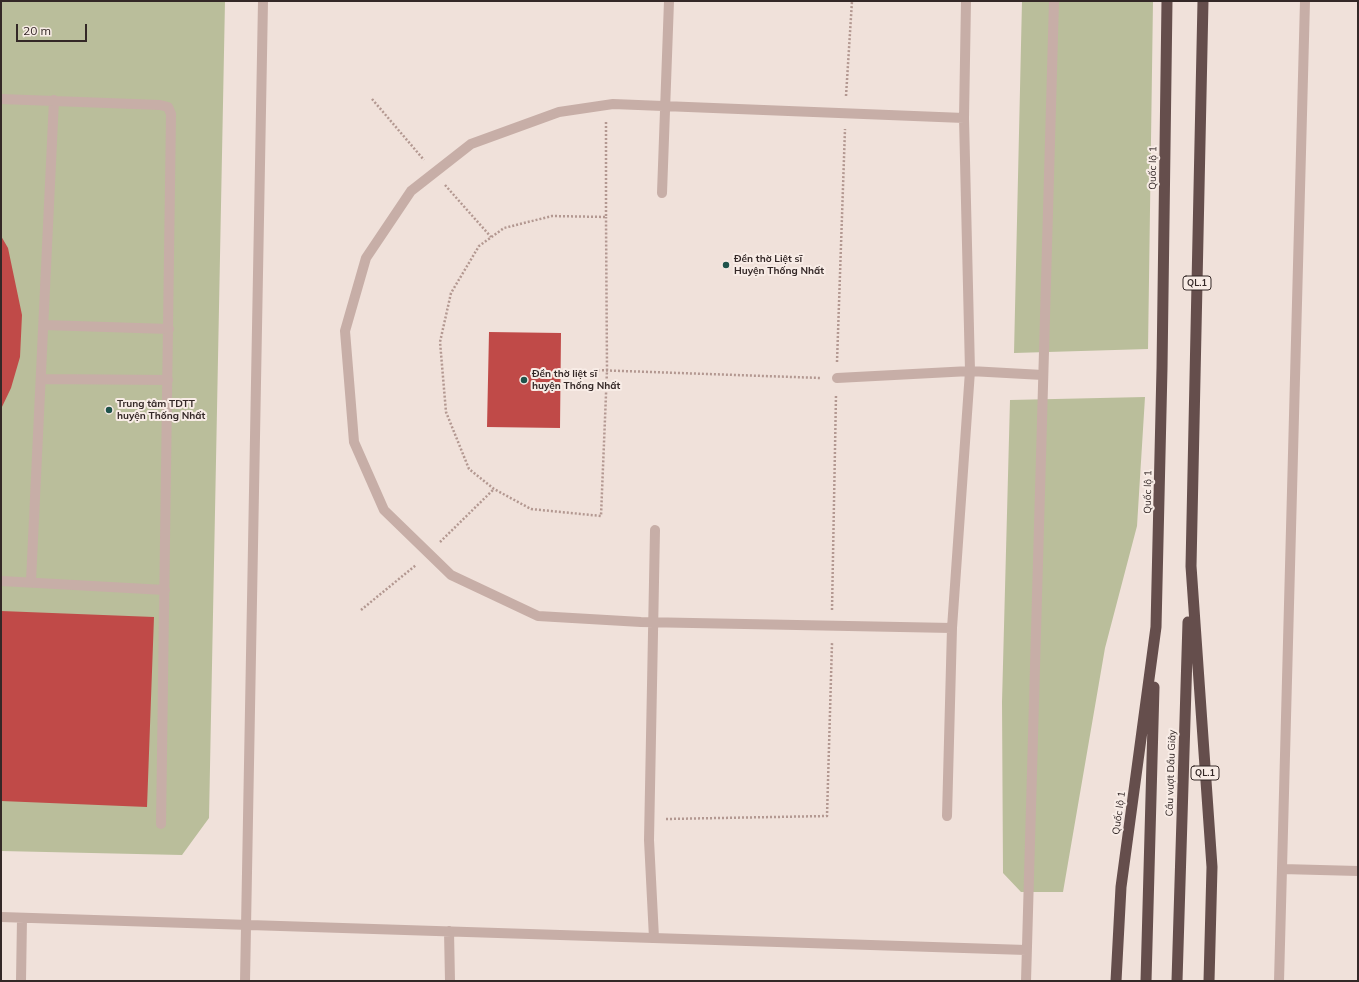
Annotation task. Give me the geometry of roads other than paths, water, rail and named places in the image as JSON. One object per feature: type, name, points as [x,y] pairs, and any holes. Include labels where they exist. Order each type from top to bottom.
[{"type":"highway","name":"Quốc lộ 1","points":[[1116,981],[1121,887],[1156,627],[1162,368],[1167,1]]},
{"type":"highway","name":"QL.1","points":[[1203,1],[1191,566],[1212,867],[1209,981]]},
{"type":"highway","name":"Cầu vượt Dầu Giây","points":[[1177,981],[1191,566]]},
{"type":"highway","name":"Cầu vượt Dầu Giây","points":[[1146,981],[1156,627]]},
{"type":"street","points":[[245,981],[263,1]]},
{"type":"street","points":[[662,193],[669,1]]},
{"type":"street","points":[[947,816],[952,628],[970,371],[964,118],[966,1]]},
{"type":"street","points":[[1026,981],[1054,1]]},
{"type":"street","points":[[1279,981],[1305,1]]},
{"type":"street","points":[[1,99],[160,105],[168,107],[171,114],[161,824]]},
{"type":"street","points":[[31,581],[54,100]]},
{"type":"street","points":[[952,628],[654,622],[538,616],[451,575],[384,510],[354,442],[345,331],[366,258],[411,191],[471,144],[559,112],[606,105],[964,118]]},
{"type":"street","points":[[44,325],[169,329]]},
{"type":"street","points":[[837,378],[970,371],[1043,375]]},
{"type":"street","points":[[41,379],[168,380]]},
{"type":"street","points":[[654,938],[649,819],[655,530]]},
{"type":"street","points":[[1,581],[31,581],[165,590]]},
{"type":"street","points":[[1282,869],[1358,871]]},
{"type":"street","points":[[1,917],[1026,950]]},
{"type":"street","points":[[21,981],[22,918]]},
{"type":"street","points":[[449,931],[450,981]]},
{"type":"place","name":"Đền thờ Liệt sĩ Huyện Thống Nhất","points":[[726,265]]},
{"type":"place","name":"Đền thờ liệt sĩ huyện Thống Nhất","points":[[524,380]]},
{"type":"place","name":"Trung tâm TDTT huyện Thống Nhất","points":[[109,410]]}]
